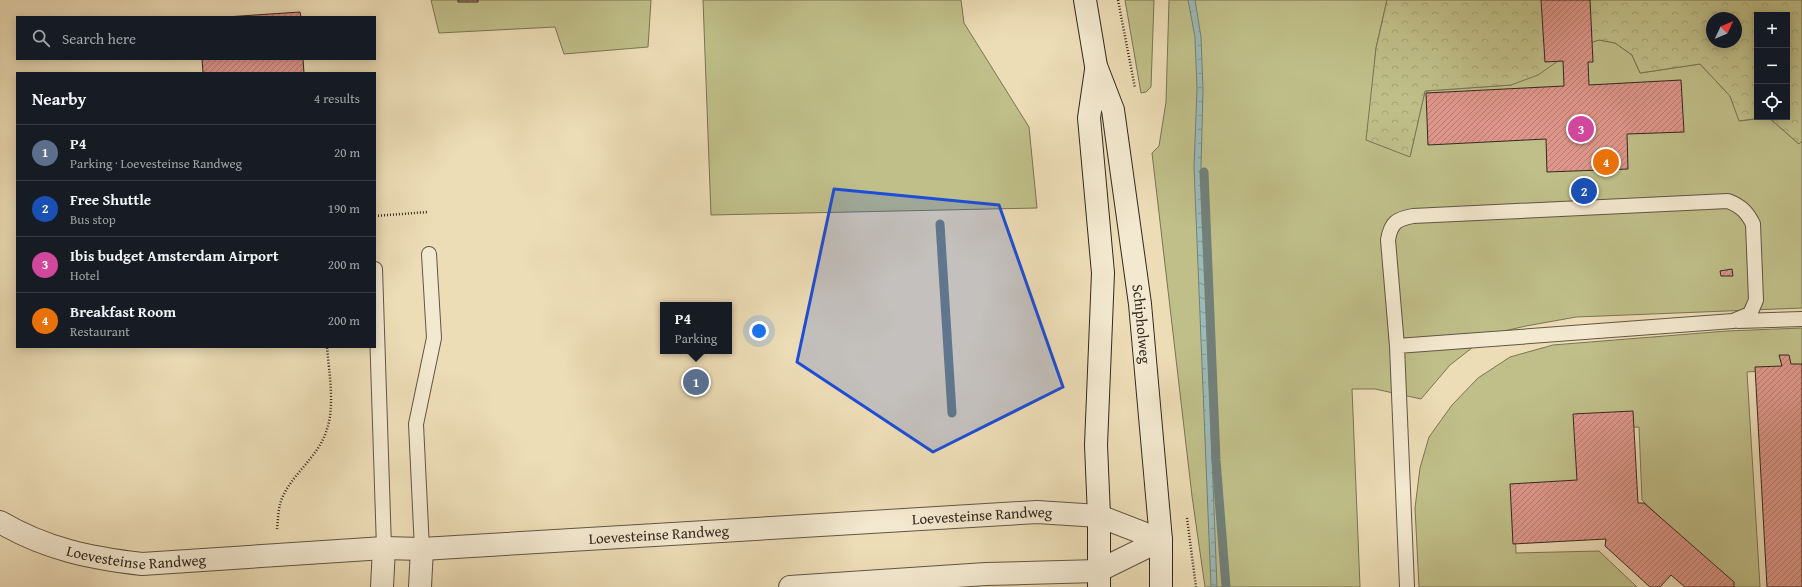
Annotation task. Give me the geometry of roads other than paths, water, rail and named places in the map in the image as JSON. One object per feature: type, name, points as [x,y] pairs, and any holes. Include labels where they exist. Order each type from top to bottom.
[{"type":"street","name":"Schipholweg","points":[[1085,0],[1096,66],[1113,110],[1136,273],[1161,540],[1161,587]]},
{"type":"street","name":"Schipholweg","points":[[1096,66],[1089,118],[1103,273],[1096,445],[1099,516],[1098,579]]},
{"type":"street","name":"Loevesteinse Randweg","points":[[0,522],[23,536],[64,550],[105,560],[142,564],[384,548],[422,549],[1037,512],[1099,516],[1161,540]]},
{"type":"street","points":[[790,587],[986,574],[1098,579],[1161,540]]},
{"type":"street","points":[[382,587],[384,548]]},
{"type":"street","points":[[420,587],[422,549]]},
{"type":"lane","points":[[1407,587],[1397,346],[1388,240],[1390,230],[1394,224],[1403,218],[1413,216],[1728,201],[1738,205],[1748,213],[1753,224],[1756,300],[1750,314],[1733,321]]},
{"type":"lane","points":[[422,549],[416,424],[434,338],[429,254]]},
{"type":"lane","points":[[376,300],[384,548]]},
{"type":"lane","points":[[1397,346],[1733,321],[1802,319]]},
{"type":"water","points":[[1188,0],[1195,0],[1201,37],[1203,89],[1201,167],[1217,587],[1211,587],[1194,167],[1197,89],[1195,37]]},
{"type":"waterway","points":[[1204,172],[1216,460],[1226,587]]},
{"type":"waterway","points":[[940,224],[952,413]]},
{"type":"place","name":"Ibis budget Amsterdam Airport","points":[[1581,129]]},
{"type":"place","name":"Breakfast Room","points":[[1606,162]]},
{"type":"place","name":"Free Shuttle","points":[[1584,191]]},
{"type":"place","name":"P4","points":[[696,382]]}]
